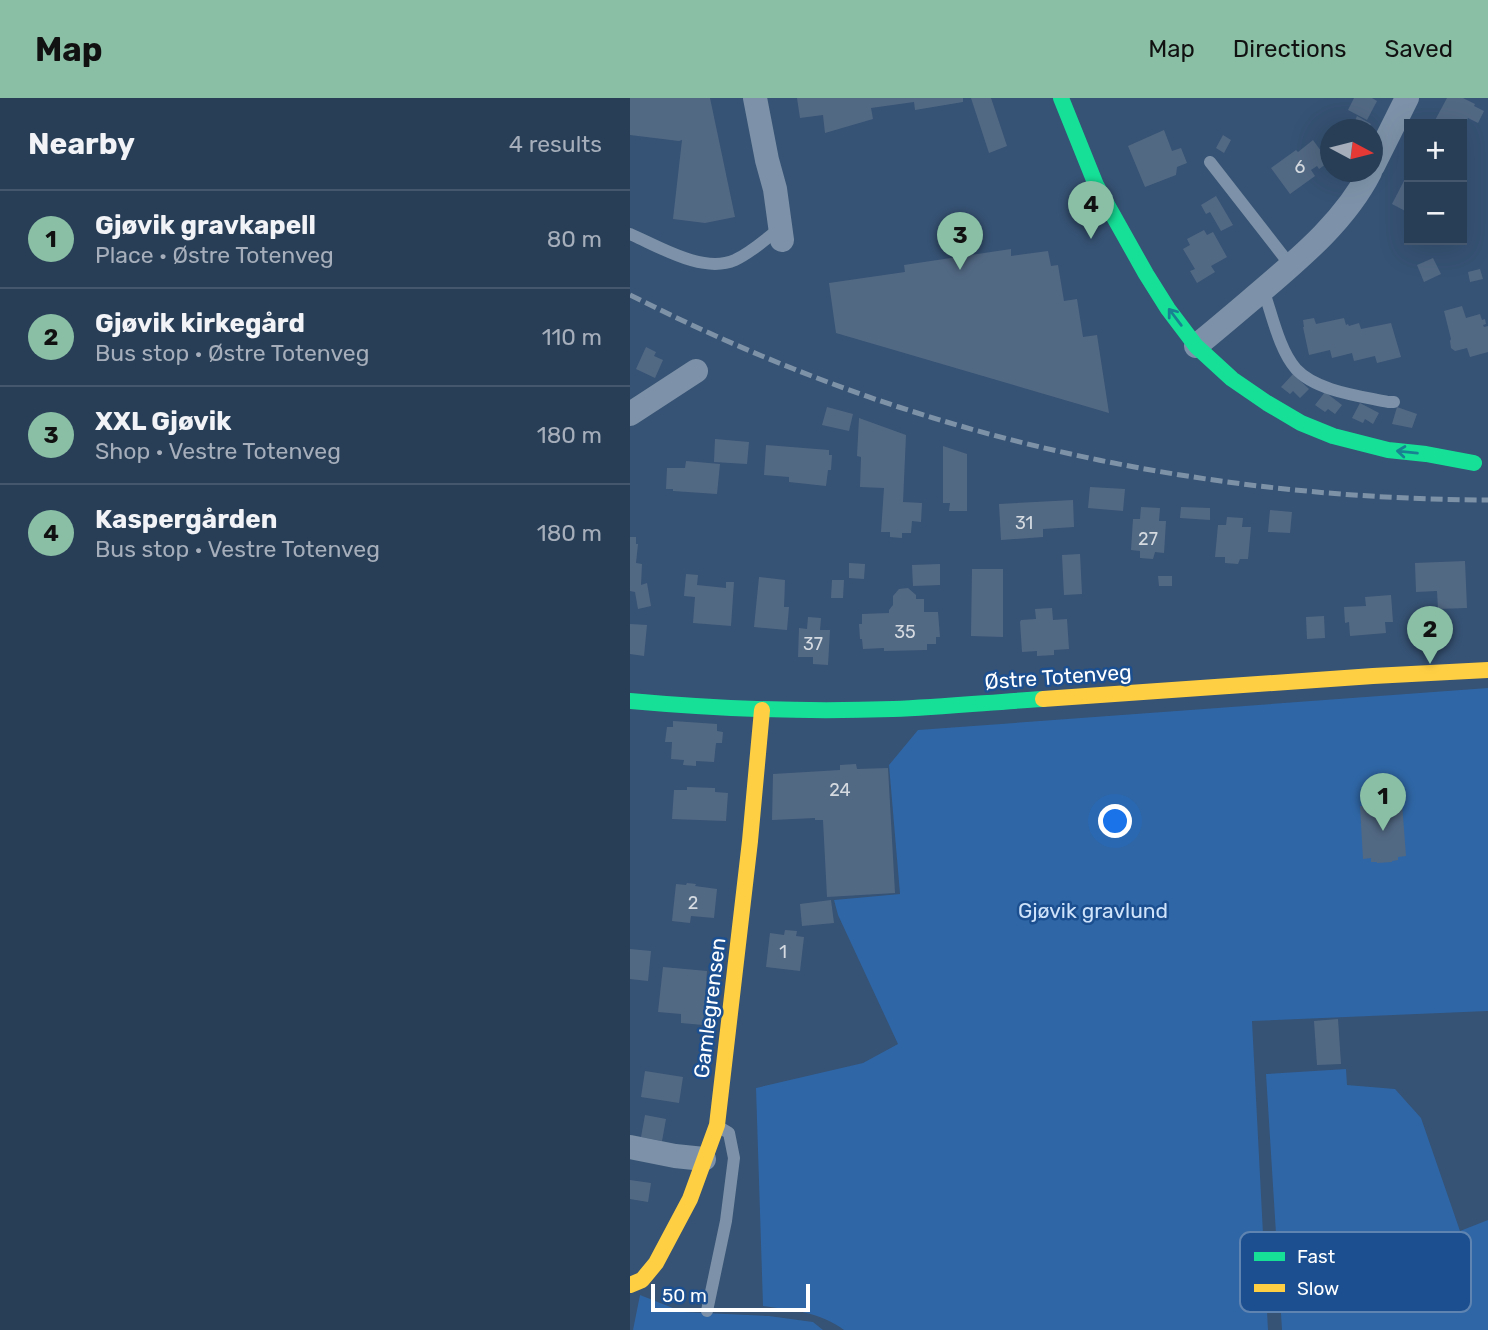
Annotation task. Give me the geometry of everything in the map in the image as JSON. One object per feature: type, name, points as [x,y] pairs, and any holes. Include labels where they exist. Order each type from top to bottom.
[{"type":"street","points":[[755,98],[775,189],[781,234]]},
{"type":"street","points":[[1061,98],[1096,185],[1122,265]]},
{"type":"street","points":[[1383,146],[1407,98]]},
{"type":"street","points":[[1196,345],[1291,266],[1326,233],[1365,182]]},
{"type":"street","points":[[1096,185],[1168,309],[1196,345],[1232,379],[1301,423],[1333,436],[1388,450],[1481,463]]},
{"type":"street","points":[[630,414],[696,371]]},
{"type":"street","points":[[1429,471],[1481,463]]},
{"type":"street","name":"Østre Totenveg","points":[[630,701],[762,710],[831,711],[947,707],[1488,670]]},
{"type":"street","name":"Gamlegrensen","points":[[630,1285],[642,1280],[656,1263],[690,1199],[717,1125],[750,841],[762,710]]},
{"type":"street","points":[[630,1147],[704,1159]]},
{"type":"lane","points":[[1210,162],[1291,266]]},
{"type":"lane","points":[[630,234],[691,260],[717,264],[737,259],[781,234]]},
{"type":"lane","points":[[1255,297],[1295,368],[1302,374],[1338,391],[1394,402]]},
{"type":"lane","points":[[707,1311],[726,1221],[734,1158],[729,1133],[717,1125]]},
{"type":"green space","name":"Gjøvik gravlund","points":[[1488,688],[1488,1011],[1252,1021],[1263,1232],[1240,1232],[1240,1312],[1267,1312],[1268,1330],[844,1330],[815,1316],[763,1306],[756,1088],[863,1063],[898,1044],[838,915],[834,900],[900,894],[889,765],[918,730]]},
{"type":"green space","points":[[1346,1069],[1347,1085],[1395,1089],[1421,1118],[1460,1231],[1488,1220],[1488,1330],[1282,1330],[1281,1312],[1471,1312],[1471,1232],[1276,1232],[1266,1074]]},
{"type":"green space","points":[[640,1295],[683,1312],[769,1316],[813,1322],[823,1330],[633,1330]]},
{"type":"building","points":[[630,98],[710,98],[735,217],[705,223],[673,219],[682,140],[630,135]]},
{"type":"building","points":[[797,98],[963,98],[963,102],[915,110],[914,102],[871,108],[873,119],[825,133],[823,115],[800,118]]},
{"type":"building","points":[[971,98],[991,98],[1007,146],[989,153]]},
{"type":"building","points":[[1354,98],[1372,98],[1377,101],[1368,119],[1348,110]]},
{"type":"building","points":[[1447,98],[1463,98],[1484,111],[1478,123],[1468,118],[1467,120],[1436,119]]},
{"type":"building","points":[[1164,130],[1172,151],[1181,148],[1187,163],[1177,167],[1176,175],[1145,187],[1128,146]]},
{"type":"building","points":[[1223,135],[1231,140],[1224,153],[1216,148]]},
{"type":"building","points":[[1313,140],[1320,150],[1320,168],[1317,166],[1311,170],[1315,176],[1290,194],[1271,168],[1296,150],[1298,152]]},
{"type":"building","points":[[1404,181],[1404,210],[1392,204]]},
{"type":"building","points":[[1216,196],[1233,225],[1221,231],[1210,212],[1206,214],[1201,205]]},
{"type":"building","points":[[1204,230],[1207,235],[1213,232],[1227,257],[1211,266],[1215,272],[1197,283],[1190,271],[1195,269],[1183,249],[1190,245],[1187,239]]},
{"type":"building","points":[[1011,249],[1011,256],[1048,251],[1051,266],[1058,265],[1064,301],[1077,299],[1083,337],[1097,335],[1109,413],[836,333],[829,283],[905,272],[904,265]]},
{"type":"building","points":[[1433,258],[1441,274],[1424,282],[1417,265]]},
{"type":"building","points":[[1480,269],[1483,279],[1470,282],[1468,272]]},
{"type":"building","points":[[1462,306],[1466,318],[1480,314],[1482,320],[1485,319],[1486,324],[1483,325],[1488,326],[1488,352],[1470,357],[1467,348],[1455,351],[1451,348],[1444,311]]},
{"type":"building","points":[[1314,318],[1316,324],[1344,318],[1346,325],[1359,323],[1361,329],[1391,323],[1401,357],[1377,363],[1375,356],[1354,361],[1352,353],[1332,358],[1330,350],[1309,355],[1303,320]]},
{"type":"building","points":[[646,347],[656,352],[654,356],[663,360],[655,378],[636,369]]},
{"type":"building","points":[[1293,374],[1309,389],[1300,398],[1293,391],[1290,394],[1281,387]]},
{"type":"building","points":[[1325,392],[1342,405],[1335,414],[1328,409],[1325,412],[1315,405]]},
{"type":"building","points":[[1360,403],[1379,413],[1373,424],[1365,419],[1363,423],[1352,418]]},
{"type":"building","points":[[827,407],[853,414],[849,431],[822,425]]},
{"type":"building","points":[[1397,407],[1417,414],[1412,428],[1392,424]]},
{"type":"building","points":[[859,418],[906,435],[903,502],[922,503],[921,522],[912,521],[911,533],[902,533],[902,538],[890,537],[890,532],[881,532],[884,488],[860,487],[861,457],[857,456]]},
{"type":"building","points":[[715,439],[749,442],[747,464],[714,462]]},
{"type":"building","points":[[766,445],[829,450],[829,455],[832,455],[831,470],[828,470],[826,486],[789,482],[789,477],[764,475]]},
{"type":"building","points":[[943,446],[967,454],[967,511],[949,511],[950,503],[943,503]]},
{"type":"building","points":[[686,461],[720,464],[717,494],[666,489],[667,468],[685,468]]},
{"type":"building","points":[[1090,487],[1125,489],[1123,511],[1088,508]]},
{"type":"building","points":[[1073,500],[1074,527],[1043,529],[1043,537],[1001,540],[999,504]]},
{"type":"building","points":[[1141,507],[1160,508],[1159,521],[1166,521],[1164,553],[1155,552],[1153,559],[1140,558],[1140,551],[1131,550],[1133,519],[1140,519]]},
{"type":"building","points":[[1181,507],[1210,508],[1210,520],[1180,518]]},
{"type":"building","points":[[1270,510],[1292,512],[1290,533],[1268,532]]},
{"type":"building","points":[[1227,517],[1243,518],[1242,527],[1251,527],[1248,559],[1240,559],[1238,564],[1225,563],[1225,557],[1215,557],[1218,525],[1226,525]]},
{"type":"building","points":[[630,537],[636,537],[636,563],[642,564],[641,585],[647,583],[651,606],[638,609],[635,592],[630,591]]},
{"type":"building","points":[[1080,554],[1082,594],[1064,595],[1062,555]]},
{"type":"building","points":[[1465,561],[1467,608],[1438,609],[1437,591],[1416,592],[1415,563]]},
{"type":"building","points":[[849,563],[865,564],[864,579],[849,578]]},
{"type":"building","points":[[940,564],[940,585],[913,586],[912,565]]},
{"type":"building","points":[[972,569],[1003,569],[1003,637],[971,636]]},
{"type":"building","points":[[686,574],[698,575],[697,585],[726,588],[726,582],[734,582],[731,626],[693,623],[695,597],[684,596]]},
{"type":"building","points":[[1158,576],[1172,576],[1172,586],[1159,586]]},
{"type":"building","points":[[759,577],[785,580],[784,607],[789,607],[787,630],[754,627]]},
{"type":"building","points":[[832,580],[844,580],[843,598],[831,598]]},
{"type":"building","points":[[908,588],[916,595],[916,599],[924,599],[924,612],[938,612],[940,637],[936,637],[936,644],[927,644],[927,650],[863,649],[859,624],[862,624],[862,614],[889,613],[893,596],[899,589]]},
{"type":"building","points":[[1391,595],[1393,622],[1385,622],[1386,633],[1350,636],[1349,622],[1345,623],[1344,607],[1366,606],[1365,597]]},
{"type":"building","points":[[1052,608],[1053,620],[1067,619],[1069,649],[1054,650],[1054,655],[1037,656],[1037,651],[1022,652],[1021,620],[1036,619],[1035,609]]},
{"type":"building","points":[[1324,616],[1325,638],[1307,639],[1306,617]]},
{"type":"building","points":[[808,617],[821,618],[820,630],[830,630],[828,665],[813,664],[813,657],[798,657],[799,628],[807,629]]},
{"type":"building","points":[[630,624],[647,625],[644,656],[630,654]]},
{"type":"building","points":[[673,721],[717,724],[717,731],[723,732],[722,743],[716,743],[714,762],[696,761],[696,766],[683,765],[684,760],[671,759],[672,742],[665,742],[667,727],[673,727]]},
{"type":"building","points":[[856,764],[857,769],[888,768],[895,893],[827,897],[823,820],[772,820],[773,774],[840,770],[840,765]]},
{"type":"building","points":[[687,787],[715,788],[715,792],[728,793],[726,821],[672,819],[674,790],[687,790]]},
{"type":"building","points":[[1402,803],[1406,856],[1398,857],[1398,860],[1392,862],[1377,863],[1371,862],[1371,858],[1363,859],[1360,806]]},
{"type":"building","points":[[687,883],[717,889],[714,918],[691,916],[690,923],[672,921],[676,884]]},
{"type":"building","points":[[831,900],[834,923],[802,926],[800,904]]},
{"type":"building","points":[[785,930],[797,931],[796,936],[804,937],[800,971],[766,967],[770,933],[784,935]]},
{"type":"building","points":[[630,949],[651,951],[648,981],[630,979]]},
{"type":"building","points":[[663,967],[707,971],[703,1025],[681,1023],[681,1014],[658,1012]]},
{"type":"building","points":[[1338,1019],[1341,1064],[1317,1065],[1314,1021]]},
{"type":"building","points":[[645,1071],[683,1077],[679,1103],[641,1097]]},
{"type":"building","points":[[645,1115],[666,1119],[662,1141],[641,1137]]},
{"type":"building","points":[[630,1180],[651,1183],[648,1202],[630,1199]]},
{"type":"railway","points":[[630,295],[752,352],[877,400],[1048,449],[1223,481],[1399,498],[1488,500]]},
{"type":"traffic: fast","points":[[1061,98],[1096,185],[1146,274],[1196,346],[1232,379],[1301,423],[1333,436],[1388,450],[1474,463]]},
{"type":"traffic: fast","points":[[630,701],[729,708],[827,710],[912,708],[1043,699]]},
{"type":"traffic: slow","points":[[1043,699],[1488,670]]},
{"type":"traffic: slow","points":[[630,1285],[642,1280],[656,1263],[690,1199],[717,1125],[750,841],[762,710]]},
{"type":"place","name":"Kaspergården","points":[[1091,239]]},
{"type":"place","name":"XXL Gjøvik","points":[[960,270]]},
{"type":"place","name":"Gjøvik kirkegård","points":[[1430,664]]},
{"type":"place","name":"Gjøvik gravkapell","points":[[1383,831]]}]
